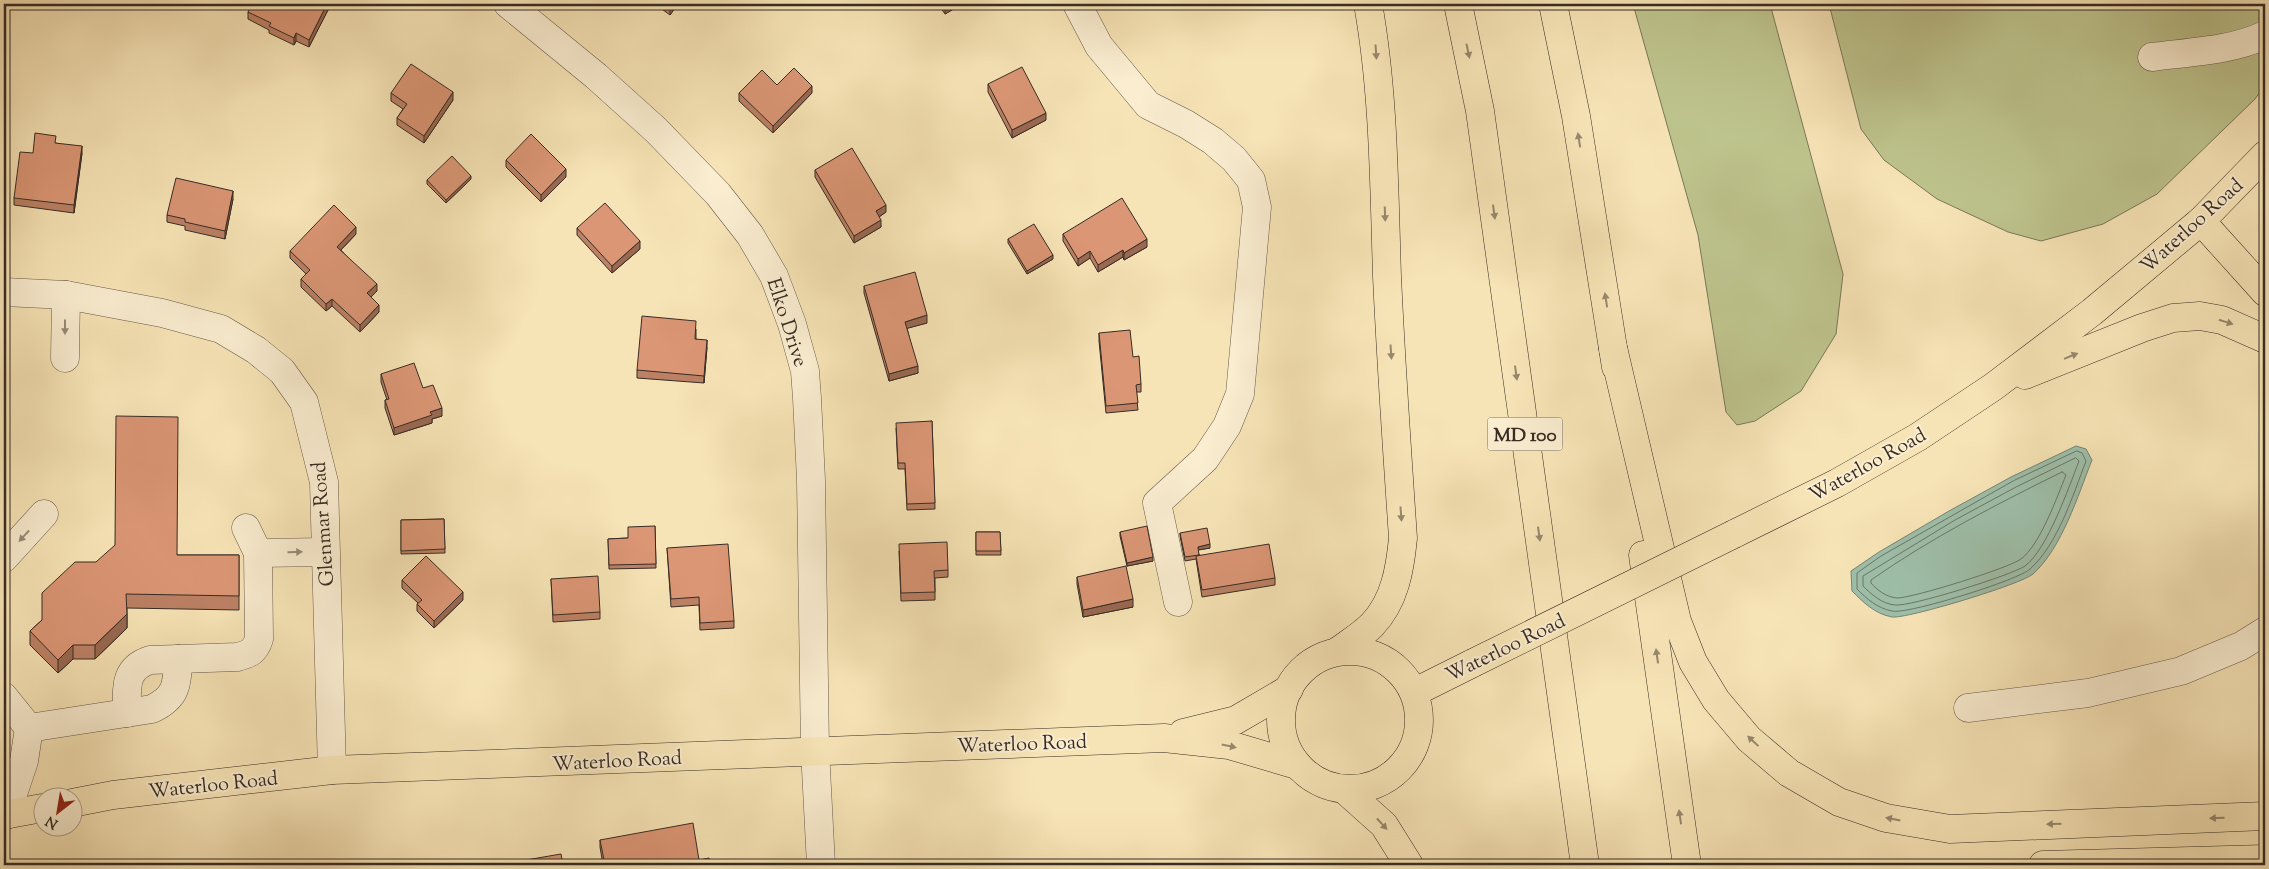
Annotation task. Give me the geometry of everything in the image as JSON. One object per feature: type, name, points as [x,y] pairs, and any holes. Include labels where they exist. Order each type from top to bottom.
[{"type":"main road","points":[[1338,652],[1373,624],[1389,600],[1399,575],[1403,538],[1388,303],[1382,137],[1375,43],[1368,4]]},
{"type":"main road","name":"MD 100","points":[[1458,4],[1480,111],[1585,865]]},
{"type":"main road","points":[[1553,4],[1576,116],[1613,348],[1687,865]]},
{"type":"main road","name":"Waterloo Road","points":[[1414,692],[1837,483],[1918,437],[1993,387],[2092,312],[2201,221],[2265,155]]},
{"type":"main road","points":[[2201,221],[2265,292]]},
{"type":"main road","points":[[1993,387],[2142,328],[2173,318],[2200,316],[2222,320],[2265,339]]},
{"type":"main road","points":[[1613,348],[1677,621],[1693,662],[1716,700],[1744,732],[1789,773],[1840,802],[1886,818],[1950,829],[2265,816]]},
{"type":"main road","points":[[1362,651],[1384,660],[1401,672],[1414,692],[1419,707],[1420,732],[1408,761],[1386,780],[1363,789],[1346,791],[1320,783],[1297,765],[1291,757],[1279,728],[1283,703],[1293,680],[1316,660],[1338,652],[1362,651]]},
{"type":"main road","name":"Waterloo Road","points":[[1164,738],[1236,720],[1289,689]]},
{"type":"main road","name":"Waterloo Road","points":[[82,801],[113,795],[332,770],[1164,738],[1229,745],[1297,765]]},
{"type":"main road","points":[[1346,791],[1384,825],[1409,865]]},
{"type":"main road","points":[[5,815],[32,810]]},
{"type":"main road","points":[[2043,865],[2265,859]]},
{"type":"street","name":"Elko Drive","points":[[508,4],[596,76],[656,130],[718,194],[750,235],[774,276],[792,324],[805,371],[811,480],[814,750],[821,865]]},
{"type":"street","points":[[1077,4],[1099,46],[1148,106],[1192,128],[1213,141],[1234,159],[1251,180],[1257,207],[1240,394],[1227,426],[1205,459],[1158,503],[1178,602]]},
{"type":"street","points":[[2152,57],[2248,43],[2265,35]]},
{"type":"street","name":"Glenmar Road","points":[[4,292],[66,295],[162,313],[220,329],[256,350],[282,372],[304,402],[324,482],[332,770]]},
{"type":"street","points":[[65,358],[66,295]]},
{"type":"street","points":[[4,558],[44,514]]},
{"type":"street","points":[[127,713],[128,682],[132,671],[140,664],[150,660],[237,657],[248,655],[256,649],[259,638],[258,553],[246,528]]},
{"type":"street","points":[[258,553],[325,552]]},
{"type":"street","points":[[1968,708],[2088,693],[2181,671],[2241,646],[2265,631]]},
{"type":"street","points":[[29,728],[152,709],[165,703],[177,685],[178,659]]},
{"type":"street","points":[[4,697],[29,728],[24,761],[5,815]]},
{"type":"green space","points":[[1633,4],[1770,4],[1843,274],[1836,334],[1801,391],[1755,421],[1737,425],[1726,412],[1698,235]]},
{"type":"green space","points":[[1829,4],[2265,4],[2265,85],[2255,99],[2157,194],[2103,224],[2041,241],[2008,232],[1937,199],[1884,160],[1861,129]]},
{"type":"water","points":[[2076,446],[2086,449],[2092,460],[2061,536],[2043,563],[2033,574],[1988,593],[1919,613],[1892,617],[1875,610],[1852,591],[1851,571],[1879,552],[2011,477]]},
{"type":"building","points":[[252,4],[327,4],[309,40],[296,33],[294,38],[269,26],[271,23],[248,12]]},
{"type":"building","points":[[411,64],[453,92],[424,136],[397,118],[407,104],[391,93]]},
{"type":"building","points":[[1022,67],[1046,113],[1012,130],[988,84]]},
{"type":"building","points":[[794,68],[812,86],[773,126],[739,93],[762,70],[777,85]]},
{"type":"building","points":[[35,133],[56,136],[55,143],[82,146],[74,205],[14,198],[20,152],[33,153]]},
{"type":"building","points":[[531,134],[566,169],[541,195],[506,160]]},
{"type":"building","points":[[852,148],[886,205],[876,211],[881,220],[854,236],[815,170]]},
{"type":"building","points":[[452,156],[471,176],[446,200],[427,180]]},
{"type":"building","points":[[176,178],[233,191],[225,231],[185,222],[185,219],[167,215]]},
{"type":"building","points":[[1122,198],[1147,239],[1124,253],[1123,250],[1098,265],[1090,251],[1078,259],[1063,234]]},
{"type":"building","points":[[605,203],[640,241],[612,266],[577,228]]},
{"type":"building","points":[[334,205],[356,227],[337,247],[377,284],[367,293],[379,305],[360,325],[332,299],[326,304],[301,279],[310,270],[290,251]]},
{"type":"building","points":[[1034,224],[1053,255],[1027,271],[1008,239]]},
{"type":"building","points":[[915,272],[927,315],[905,322],[918,366],[889,374],[864,286]]},
{"type":"building","points":[[642,316],[696,321],[695,339],[707,340],[704,376],[637,370]]},
{"type":"building","points":[[1130,330],[1133,357],[1139,356],[1141,384],[1136,385],[1138,403],[1106,406],[1099,333]]},
{"type":"building","points":[[414,363],[423,388],[433,385],[442,408],[430,412],[432,415],[394,428],[385,400],[389,399],[381,374]]},
{"type":"building","points":[[116,416],[178,417],[177,555],[239,555],[239,596],[126,594],[127,614],[95,645],[73,645],[58,660],[30,631],[42,620],[42,593],[75,562],[96,562],[115,545]]},
{"type":"building","points":[[932,421],[935,503],[907,504],[905,463],[898,463],[896,423]]},
{"type":"building","points":[[444,519],[445,549],[401,551],[401,520]]},
{"type":"building","points":[[655,526],[656,564],[609,565],[608,539],[628,538],[628,527]]},
{"type":"building","points":[[1147,526],[1153,557],[1127,563],[1120,532]]},
{"type":"building","points":[[1207,528],[1210,544],[1198,547],[1199,555],[1185,557],[1180,533]]},
{"type":"building","points":[[976,532],[1000,532],[1001,551],[976,551]]},
{"type":"building","points":[[947,542],[948,570],[934,571],[935,592],[901,593],[899,544]]},
{"type":"building","points":[[728,544],[734,621],[700,623],[699,597],[671,599],[667,548]]},
{"type":"building","points":[[1269,544],[1275,578],[1202,590],[1196,556]]},
{"type":"building","points":[[426,556],[463,592],[434,621],[417,604],[422,600],[402,580]]},
{"type":"building","points":[[1126,566],[1133,599],[1083,610],[1077,577]]},
{"type":"building","points":[[598,576],[600,612],[553,615],[551,579]]},
{"type":"building","points":[[693,823],[699,860],[709,858],[710,865],[605,865],[600,840]]},
{"type":"building","points":[[561,854],[563,865],[527,865],[526,860]]}]
